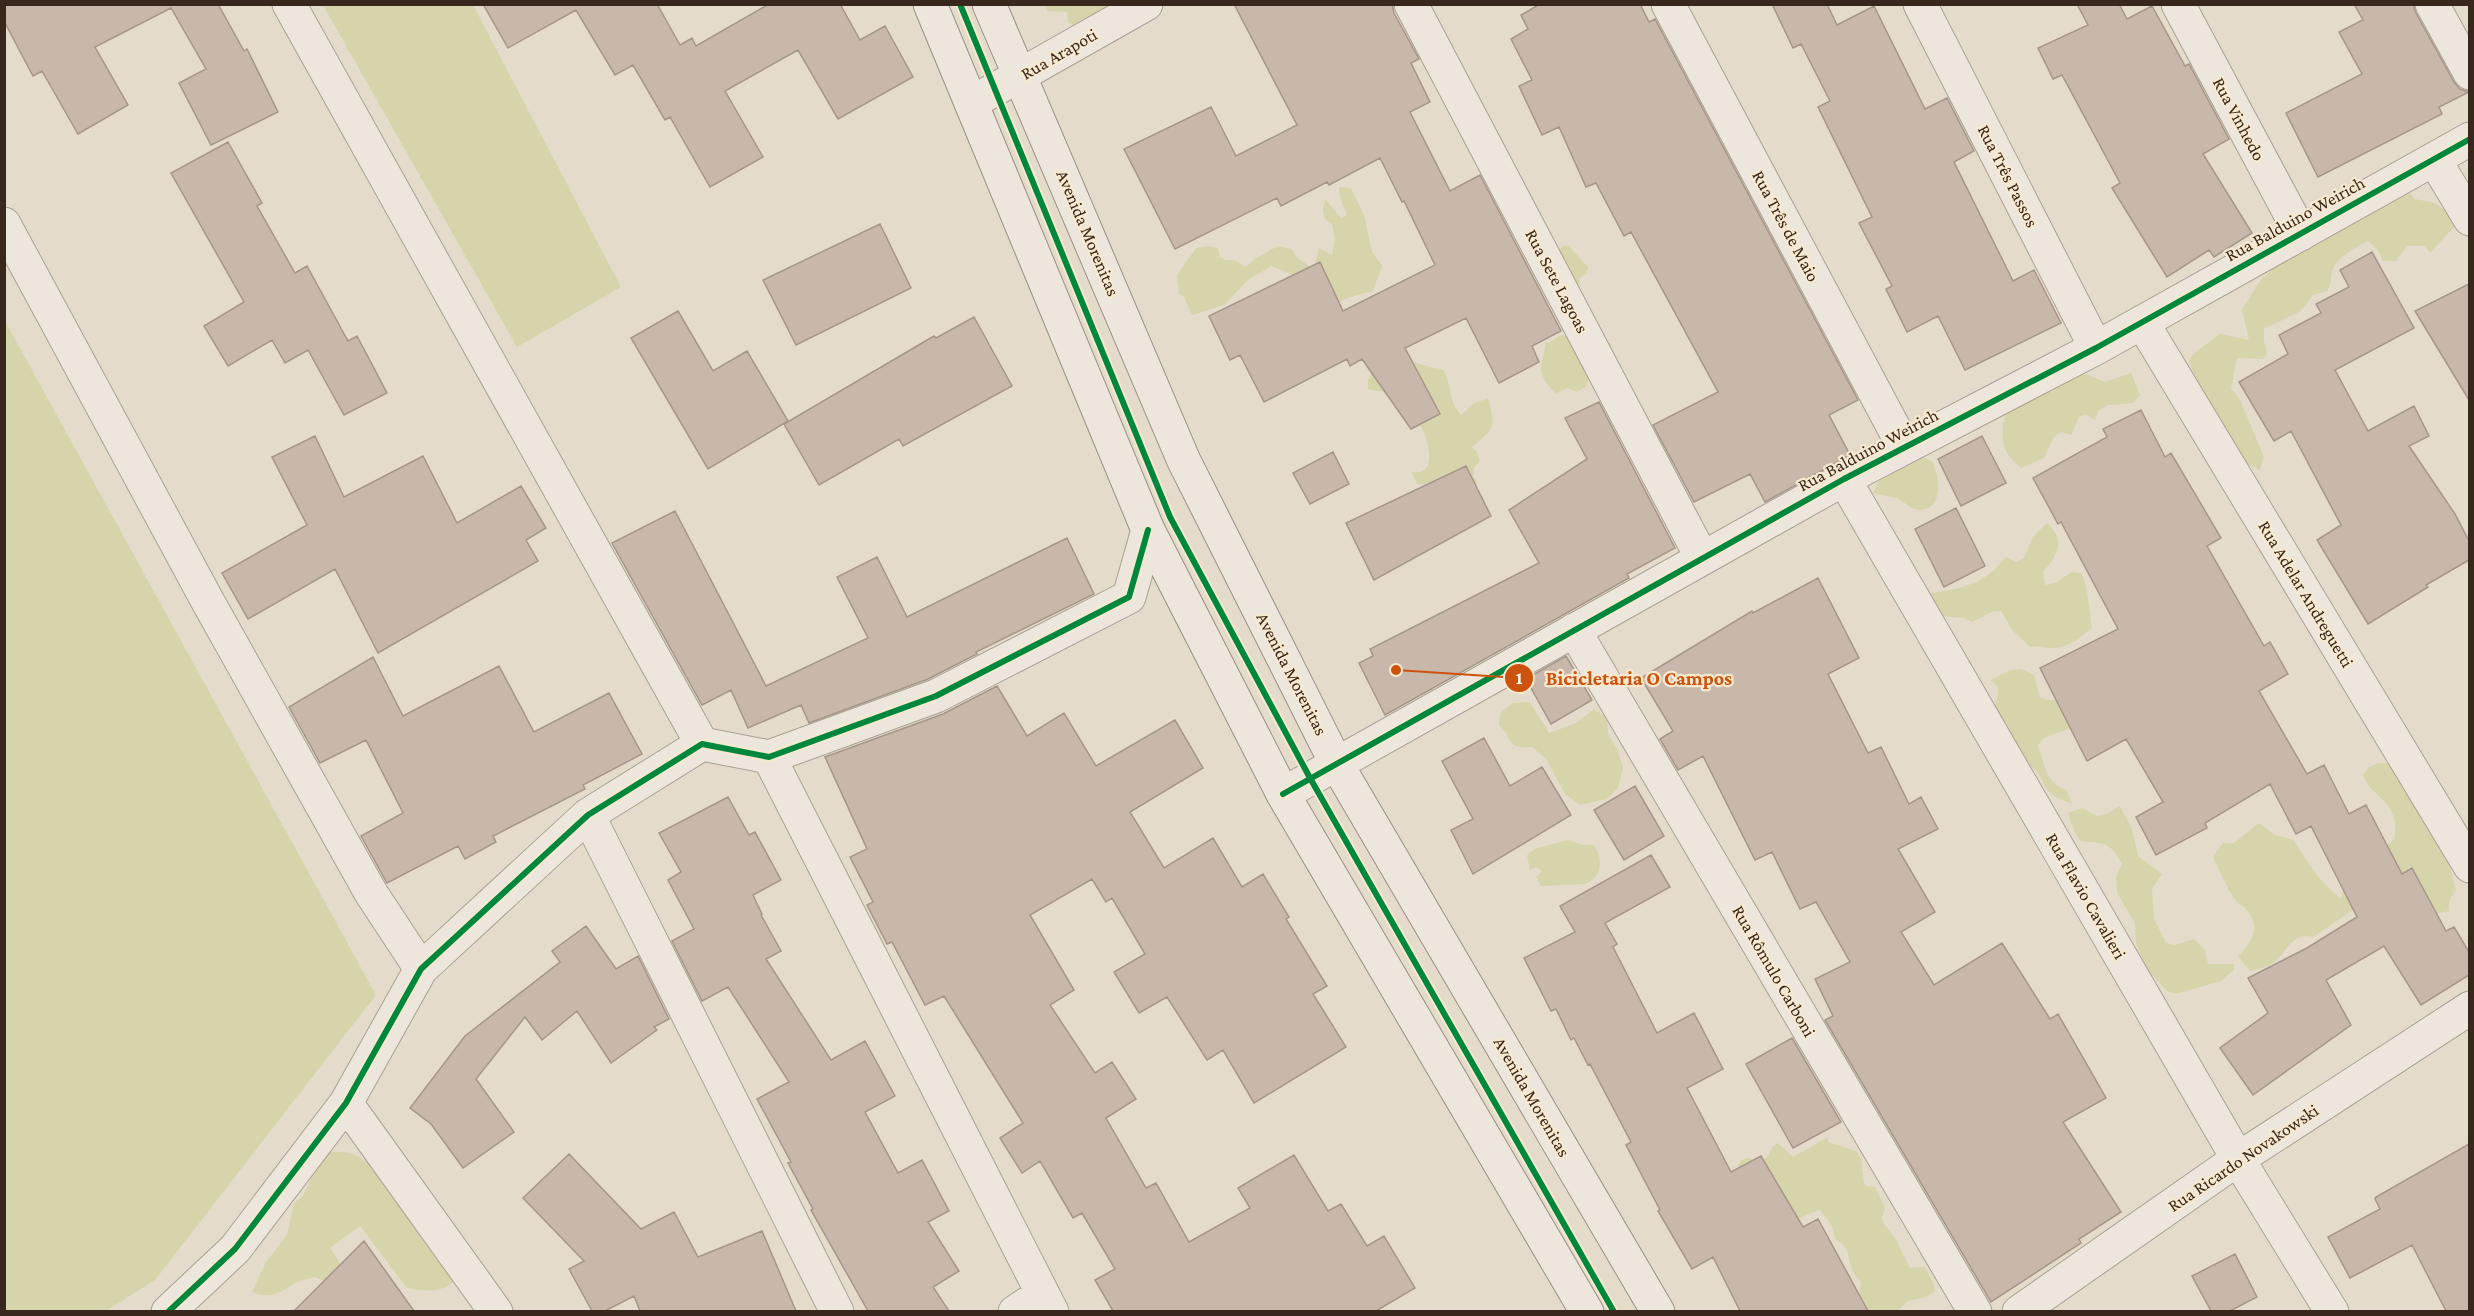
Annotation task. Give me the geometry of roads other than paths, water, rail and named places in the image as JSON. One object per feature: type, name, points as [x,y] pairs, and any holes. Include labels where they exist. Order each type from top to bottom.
[{"type":"street","points":[[289,4],[702,744]]},
{"type":"street","points":[[930,4],[1148,530],[1283,794],[1587,1311]]},
{"type":"street","name":"Avenida Morenitas","points":[[989,4],[1184,461],[1336,763],[1658,1311]]},
{"type":"street","name":"Rua Arapoti","points":[[971,103],[1146,4]]},
{"type":"street","name":"Rua Sete Lagoas","points":[[1411,4],[1702,558]]},
{"type":"street","name":"Rua Três de Maio","points":[[1668,4],[1904,447]]},
{"type":"street","name":"Rua Três Passos","points":[[1920,4],[2096,348]]},
{"type":"street","name":"Rua Vinhedo","points":[[2178,4],[2301,234]]},
{"type":"street","points":[[2432,4],[2469,73]]},
{"type":"street","name":"Rua Balduino Weirich","points":[[1283,794],[1844,479],[2096,348],[2469,139]]},
{"type":"street","points":[[2434,159],[2469,219]]},
{"type":"street","points":[[4,224],[207,600],[343,843],[371,893],[421,969]]},
{"type":"street","name":"Rua Adelar Andreguetti","points":[[2142,322],[2469,866]]},
{"type":"street","name":"Rua Flavio Cavalieri","points":[[1844,479],[2238,1159],[2332,1311]]},
{"type":"street","points":[[168,1311],[235,1249],[346,1103],[421,969],[588,815],[702,744],[769,757],[936,696],[1129,597],[1148,530]]},
{"type":"street","name":"Rua Rômulo Carboni","points":[[1574,630],[1975,1311]]},
{"type":"street","points":[[769,757],[1047,1303],[1015,1311]]},
{"type":"street","points":[[588,815],[837,1311]]},
{"type":"street","name":"Rua Ricardo Novakowski","points":[[2019,1311],[2238,1159],[2469,1008]]},
{"type":"street","points":[[346,1103],[496,1311]]},
{"type":"place","name":"Bicicletaria O Campos","points":[[1396,670]]}]
